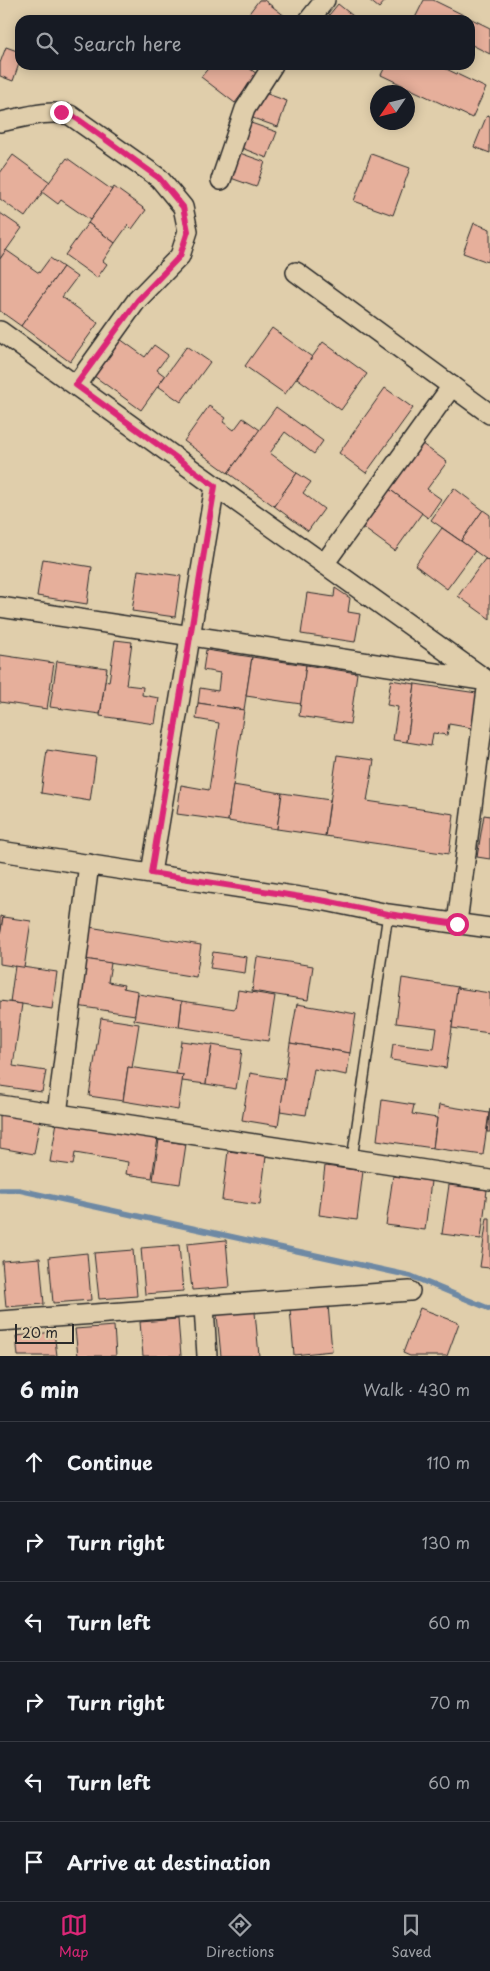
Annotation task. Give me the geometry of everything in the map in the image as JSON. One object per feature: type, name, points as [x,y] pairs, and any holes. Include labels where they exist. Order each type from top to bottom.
[{"type":"street","points":[[313,15],[325,0]]},
{"type":"street","points":[[221,180],[245,109],[269,70]]},
{"type":"street","points":[[0,122],[52,113],[70,114],[159,178],[183,207],[188,231],[180,256],[138,300],[76,385]]},
{"type":"street","points":[[296,272],[490,414]]},
{"type":"street","points":[[0,331],[489,682]]},
{"type":"street","points":[[324,564],[452,386]]},
{"type":"street","points":[[151,873],[215,486]]},
{"type":"street","points":[[0,607],[489,682]]},
{"type":"street","points":[[457,924],[489,682]]},
{"type":"street","points":[[0,851],[326,901],[388,914],[490,928]]},
{"type":"street","points":[[57,1114],[88,864]]},
{"type":"street","points":[[0,1105],[490,1180]]},
{"type":"street","points":[[0,1321],[410,1291]]},
{"type":"street","points":[[204,1306],[207,1356]]},
{"type":"lane","points":[[352,1158],[388,914]]},
{"type":"building","points":[[259,0],[264,0],[284,15],[248,15]]},
{"type":"building","points":[[369,0],[386,0],[379,8]]},
{"type":"building","points":[[424,0],[433,0],[464,15],[416,15]]},
{"type":"building","points":[[338,4],[352,15],[329,15]]},
{"type":"building","points":[[475,21],[490,28],[490,54],[475,46]]},
{"type":"building","points":[[6,47],[15,50],[15,70],[17,70],[13,81],[0,76],[0,63]]},
{"type":"building","points":[[207,70],[252,70],[257,74],[235,103],[201,77]]},
{"type":"building","points":[[384,70],[448,70],[486,88],[472,118],[415,91],[415,85],[402,85],[381,75]]},
{"type":"building","points":[[259,91],[287,101],[278,127],[250,117]]},
{"type":"building","points":[[487,115],[490,116],[490,153],[474,147]]},
{"type":"building","points":[[248,122],[277,132],[267,158],[239,147]]},
{"type":"building","points":[[237,152],[265,162],[256,187],[228,177]]},
{"type":"building","points":[[371,154],[410,168],[393,215],[354,201]]},
{"type":"building","points":[[13,155],[50,182],[25,217],[0,199],[0,173]]},
{"type":"building","points":[[67,158],[112,190],[90,220],[61,200],[58,204],[42,192]]},
{"type":"building","points":[[114,187],[146,210],[132,229],[128,225],[115,243],[88,223]]},
{"type":"building","points":[[0,213],[22,228],[0,259]]},
{"type":"building","points":[[88,223],[115,243],[103,261],[107,264],[97,278],[65,255]]},
{"type":"building","points":[[474,223],[490,229],[490,255],[488,262],[463,253]]},
{"type":"building","points":[[6,250],[39,273],[50,258],[63,267],[21,326],[0,311],[0,259]]},
{"type":"building","points":[[63,267],[77,277],[62,297],[98,323],[70,362],[21,326]]},
{"type":"building","points":[[272,328],[312,357],[285,394],[245,366]]},
{"type":"building","points":[[120,339],[145,357],[154,345],[168,355],[157,370],[165,376],[141,410],[94,376]]},
{"type":"building","points":[[323,342],[367,374],[341,410],[297,378]]},
{"type":"building","points":[[187,346],[210,362],[181,402],[158,386]]},
{"type":"building","points":[[385,388],[413,408],[366,473],[339,453]]},
{"type":"building","points":[[209,406],[226,418],[223,422],[234,430],[243,418],[260,430],[228,473],[184,441]]},
{"type":"building","points":[[276,407],[323,441],[314,454],[285,432],[270,453],[297,473],[274,506],[228,473]]},
{"type":"building","points":[[418,441],[447,462],[427,489],[441,499],[428,518],[385,486]]},
{"type":"building","points":[[297,473],[311,482],[303,493],[324,509],[308,531],[274,506]]},
{"type":"building","points":[[454,488],[483,510],[461,541],[431,520]]},
{"type":"building","points":[[389,489],[422,513],[395,551],[362,527]]},
{"type":"building","points":[[483,510],[490,515],[490,562],[461,541]]},
{"type":"building","points":[[442,528],[475,551],[447,589],[415,565]]},
{"type":"building","points":[[43,559],[92,567],[87,604],[37,596]]},
{"type":"building","points":[[485,559],[490,562],[490,619],[458,596]]},
{"type":"building","points":[[138,570],[181,576],[175,617],[132,611]]},
{"type":"building","points":[[335,588],[350,598],[348,612],[360,614],[355,642],[301,634],[307,593],[334,597]]},
{"type":"building","points":[[115,640],[132,642],[126,685],[143,687],[142,695],[159,698],[155,724],[100,716],[105,681],[109,682]]},
{"type":"building","points":[[206,650],[252,657],[244,710],[198,703],[200,688],[218,691],[220,673],[203,670]]},
{"type":"building","points":[[0,655],[54,663],[47,709],[0,702]]},
{"type":"building","points":[[252,657],[306,665],[301,704],[246,696]]},
{"type":"building","points":[[57,661],[107,668],[100,714],[50,707]]},
{"type":"building","points":[[306,665],[357,673],[350,724],[299,716]]},
{"type":"building","points":[[391,680],[415,684],[407,742],[393,740],[398,707],[387,705]]},
{"type":"building","points":[[415,684],[477,693],[472,728],[449,724],[447,735],[433,733],[431,746],[407,742]]},
{"type":"building","points":[[198,703],[244,710],[228,821],[177,814],[181,785],[209,790],[219,723],[196,719]]},
{"type":"building","points":[[47,750],[96,757],[90,801],[41,793]]},
{"type":"building","points":[[337,755],[374,760],[367,801],[454,814],[449,854],[325,836]]},
{"type":"building","points":[[233,785],[282,793],[277,829],[228,821]]},
{"type":"building","points":[[282,793],[330,800],[325,836],[277,829]]},
{"type":"building","points":[[484,815],[490,816],[490,859],[477,857]]},
{"type":"building","points":[[0,916],[3,917],[0,937]]},
{"type":"building","points":[[3,917],[31,921],[24,968],[0,964],[0,937]]},
{"type":"building","points":[[89,927],[201,945],[196,977],[84,959]]},
{"type":"building","points":[[213,952],[247,957],[245,973],[210,968]]},
{"type":"building","points":[[257,957],[313,966],[308,1000],[252,991]]},
{"type":"building","points":[[84,959],[111,963],[108,982],[124,985],[123,988],[138,991],[135,1015],[77,1006]]},
{"type":"building","points":[[15,966],[57,972],[52,1009],[10,1002]]},
{"type":"building","points":[[402,978],[458,987],[446,1068],[391,1060],[393,1044],[434,1049],[437,1028],[396,1023]]},
{"type":"building","points":[[457,988],[490,993],[490,1033],[452,1028]]},
{"type":"building","points":[[238,990],[275,996],[268,1041],[179,1027],[182,1001],[235,1009]]},
{"type":"building","points":[[138,994],[182,1001],[179,1027],[134,1020]]},
{"type":"building","points":[[0,1001],[22,1004],[13,1066],[46,1071],[42,1092],[0,1086]]},
{"type":"building","points":[[297,1004],[356,1014],[350,1053],[290,1043]]},
{"type":"building","points":[[101,1018],[139,1024],[132,1068],[128,1067],[123,1101],[89,1096]]},
{"type":"building","points":[[181,1041],[212,1045],[206,1084],[182,1081],[183,1075],[176,1074]]},
{"type":"building","points":[[290,1043],[350,1053],[347,1075],[314,1069],[306,1115],[280,1111]]},
{"type":"building","points":[[212,1045],[242,1050],[236,1089],[206,1084]]},
{"type":"building","points":[[128,1067],[183,1075],[178,1110],[123,1101]]},
{"type":"building","points":[[250,1073],[285,1079],[278,1126],[242,1120]]},
{"type":"building","points":[[382,1100],[414,1105],[412,1114],[437,1118],[433,1148],[377,1140]]},
{"type":"building","points":[[439,1105],[489,1113],[483,1155],[433,1148]]},
{"type":"building","points":[[490,1108],[490,1132],[487,1132]]},
{"type":"building","points":[[0,1114],[40,1120],[34,1154],[0,1148]]},
{"type":"building","points":[[57,1122],[158,1138],[152,1178],[126,1174],[128,1162],[75,1153],[73,1165],[50,1162]]},
{"type":"building","points":[[159,1140],[186,1144],[180,1184],[153,1180]]},
{"type":"building","points":[[228,1151],[266,1156],[260,1205],[222,1200]]},
{"type":"building","points":[[325,1166],[363,1171],[357,1220],[319,1215]]},
{"type":"building","points":[[393,1176],[431,1181],[425,1230],[386,1225]]},
{"type":"building","points":[[449,1185],[487,1190],[481,1239],[442,1234]]},
{"type":"building","points":[[487,1218],[490,1218],[490,1268],[480,1267]]},
{"type":"building","points":[[226,1240],[230,1287],[192,1290],[187,1244]]},
{"type":"building","points":[[179,1245],[183,1291],[145,1294],[141,1248]]},
{"type":"building","points":[[133,1250],[137,1296],[99,1299],[94,1253]]},
{"type":"building","points":[[87,1253],[91,1300],[53,1303],[49,1257]]},
{"type":"building","points":[[40,1258],[44,1304],[6,1307],[2,1261]]},
{"type":"building","points":[[328,1305],[332,1351],[294,1355],[290,1309]]},
{"type":"building","points":[[420,1308],[459,1323],[447,1356],[410,1356],[403,1353]]},
{"type":"building","points":[[255,1312],[259,1356],[221,1356],[217,1315]]},
{"type":"building","points":[[178,1319],[181,1356],[143,1356],[140,1322]]},
{"type":"building","points":[[114,1326],[116,1356],[78,1356],[75,1329]]},
{"type":"building","points":[[54,1332],[57,1356],[18,1356],[16,1336]]},
{"type":"waterway","points":[[0,1190],[19,1190],[411,1276],[490,1309]]},
{"type":"route","points":[[61,112],[70,114],[79,120],[159,178],[183,207],[188,231],[180,256],[138,300],[76,385],[215,486],[151,873],[457,924]]}]
